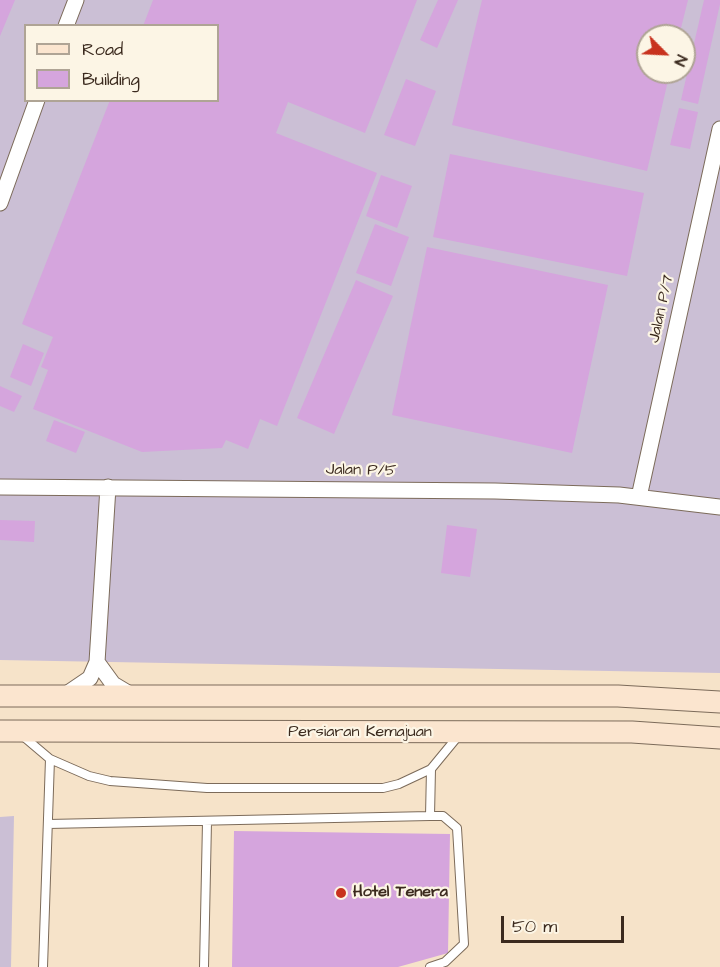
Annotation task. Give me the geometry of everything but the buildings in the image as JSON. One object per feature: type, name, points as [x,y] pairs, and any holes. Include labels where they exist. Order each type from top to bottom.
[{"type":"main road","points":[[0,696],[136,698],[618,696],[720,702]]},
{"type":"main road","name":"Persiaran Kemajuan","points":[[9,731],[460,734],[632,732],[720,738]]},
{"type":"street","points":[[67,24],[76,0]]},
{"type":"street","points":[[0,203],[36,102]]},
{"type":"street","name":"Jalan P/7","points":[[639,497],[720,129]]},
{"type":"street","name":"Jalan P/5","points":[[0,487],[495,491],[639,497],[720,507]]},
{"type":"street","points":[[62,696],[83,685],[90,678],[97,662],[108,488]]},
{"type":"street","points":[[97,662],[113,684],[136,698]]},
{"type":"lane","points":[[9,731],[50,759],[79,772],[110,781],[207,789],[383,788],[399,784],[431,769],[460,734]]},
{"type":"lane","points":[[43,967],[50,759]]},
{"type":"lane","points":[[430,816],[431,769]]},
{"type":"lane","points":[[48,824],[443,816],[457,828],[464,944],[446,962],[430,967]]},
{"type":"lane","points":[[204,967],[207,822]]},
{"type":"shaded area","points":[[0,0],[720,0],[720,673],[0,660]]},
{"type":"shaded area","points":[[14,816],[11,967],[0,967],[0,817]]},
{"type":"place","name":"Hotel Tenera","points":[[341,893]]}]
